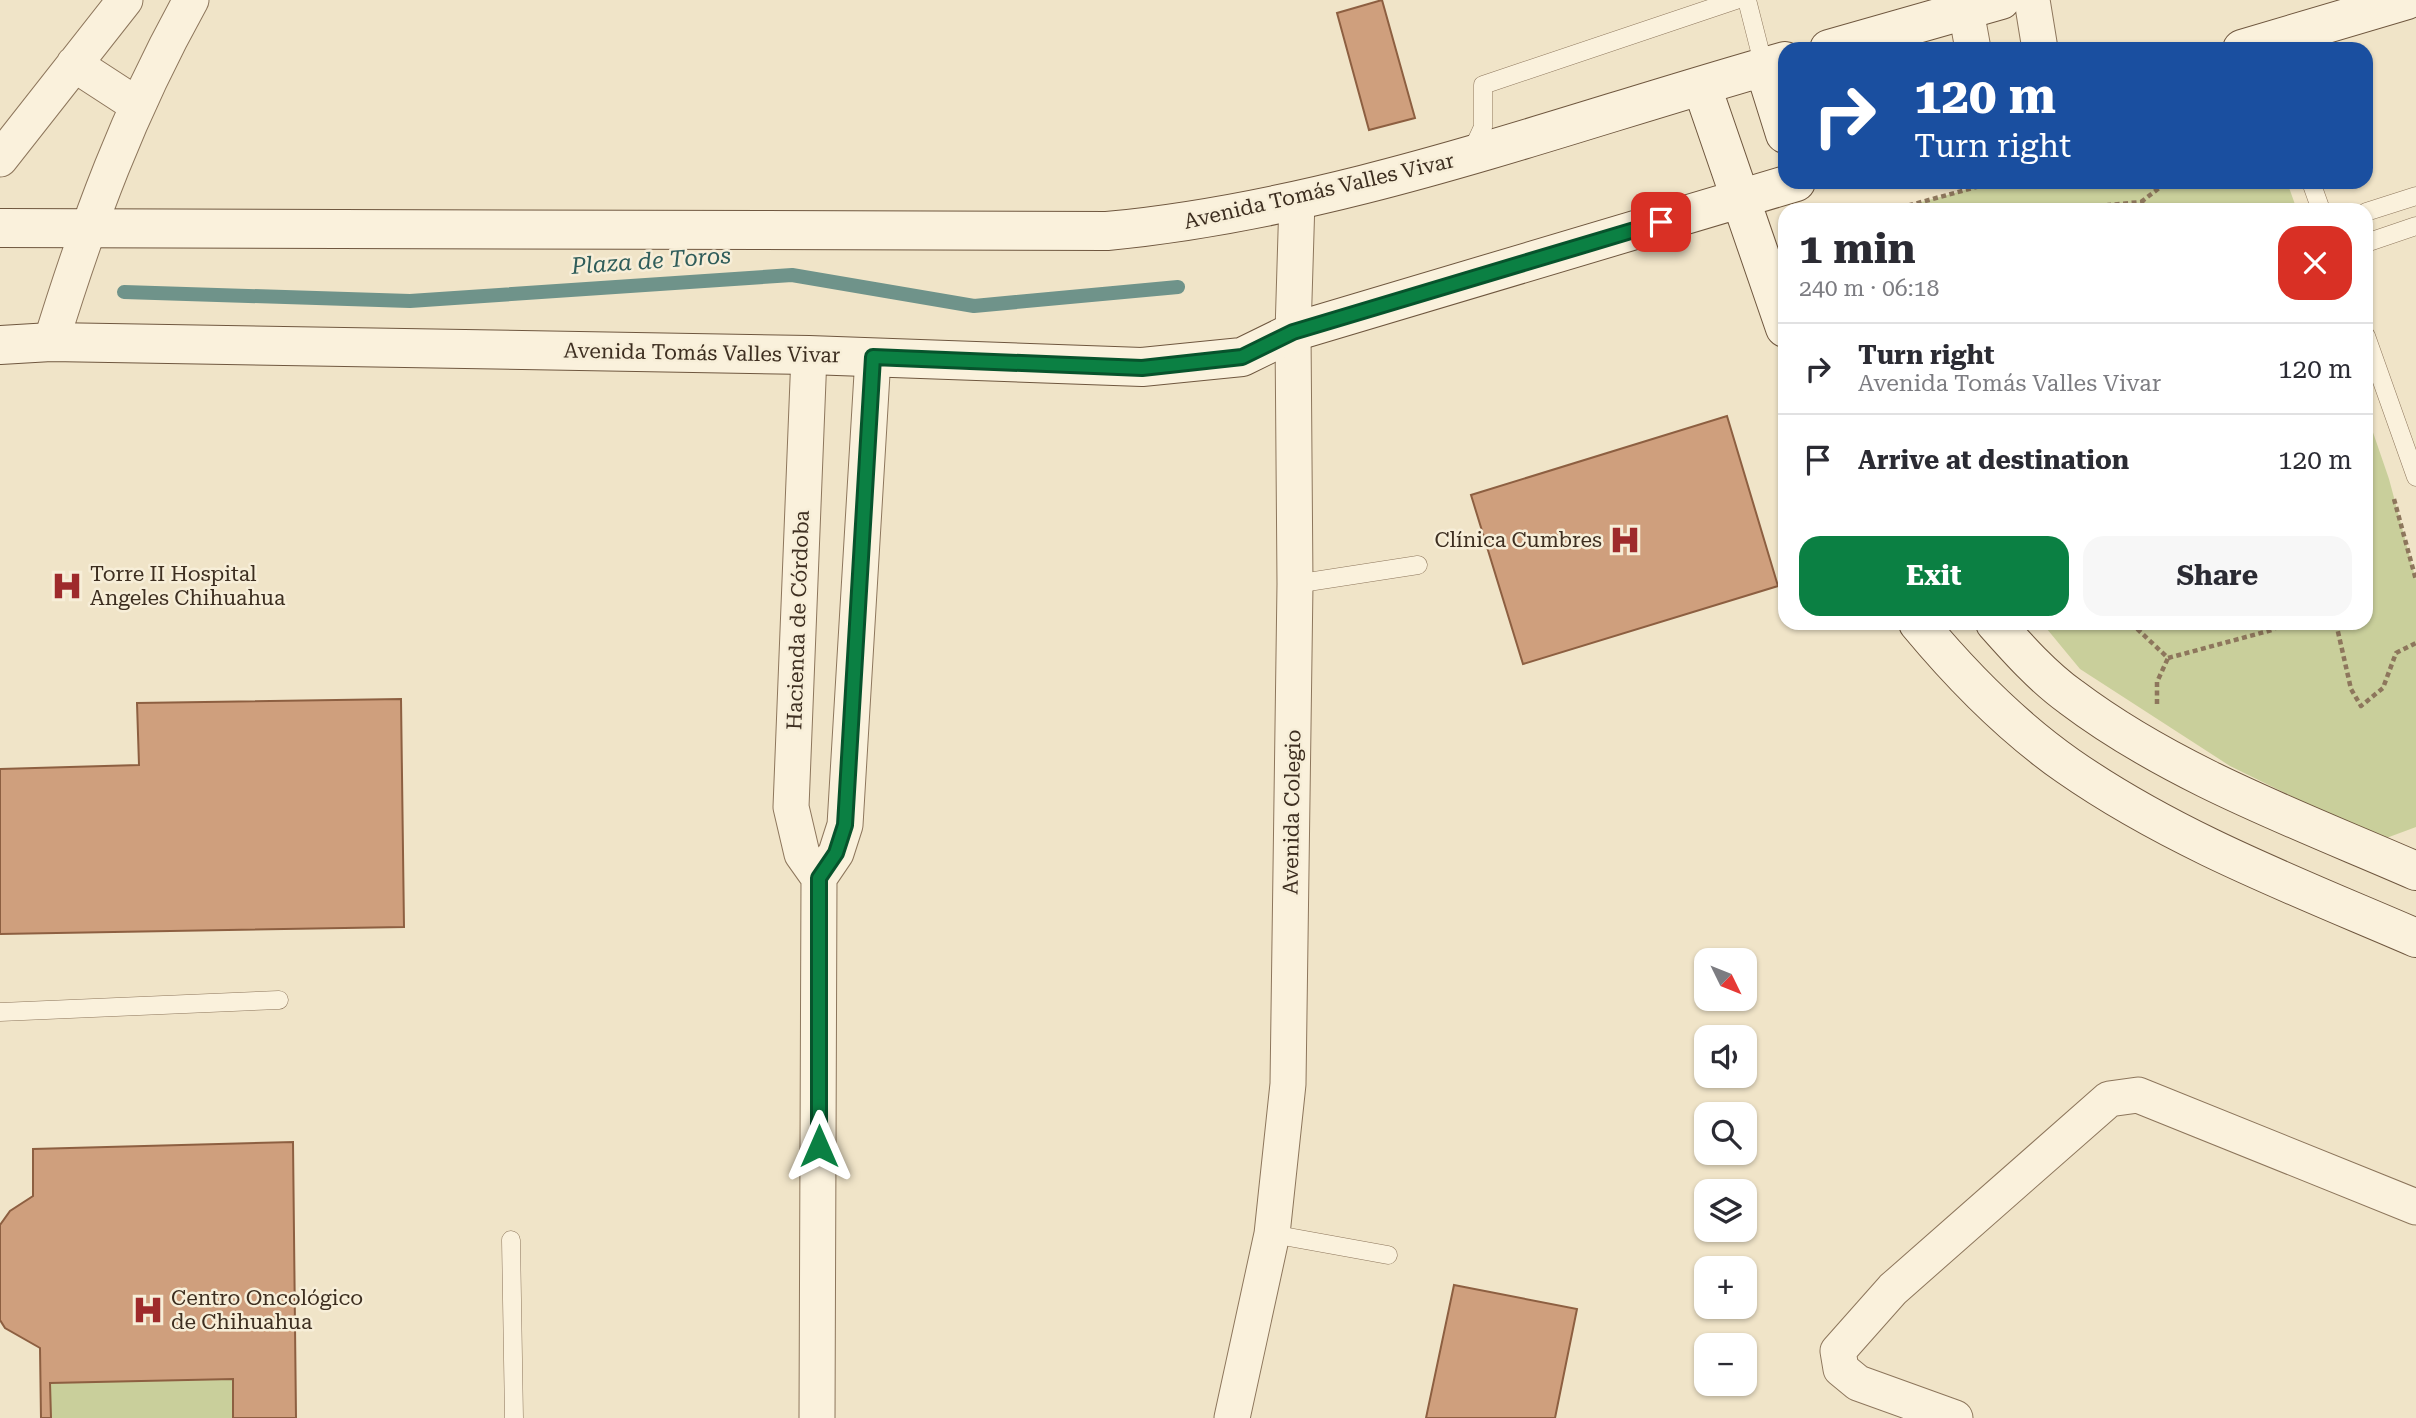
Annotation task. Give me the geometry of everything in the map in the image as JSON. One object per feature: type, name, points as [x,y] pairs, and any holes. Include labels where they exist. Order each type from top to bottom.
[{"type":"main road","points":[[1850,42],[1964,5],[2001,0]]},
{"type":"main road","points":[[2271,42],[2406,0]]},
{"type":"main road","name":"Avenida Tomás Valles Vivar","points":[[0,228],[1060,233],[1170,225],[1297,200],[1470,156],[1774,64]]},
{"type":"main road","points":[[1774,64],[1778,89]]},
{"type":"main road","points":[[1702,87],[1778,308]]},
{"type":"main road","name":"Avenida Tomás Valles Vivar","points":[[0,345],[51,342],[809,355],[1142,368],[1242,357],[1293,332],[1778,188]]},
{"type":"main road","points":[[1924,630],[1983,695],[2024,731],[2067,765],[2120,800],[2194,840],[2416,938]]},
{"type":"main road","points":[[2002,630],[2069,696],[2120,731],[2244,795],[2416,871]]},
{"type":"street","points":[[0,159],[125,0]]},
{"type":"street","points":[[51,342],[87,227],[137,105],[191,0]]},
{"type":"street","points":[[2032,0],[2039,42]]},
{"type":"street","points":[[1964,5],[1972,42]]},
{"type":"street","points":[[74,64],[137,105]]},
{"type":"street","name":"Avenida Colegio","points":[[1232,1418],[1272,1234],[1288,1084],[1295,584],[1293,332],[1297,200]]},
{"type":"street","name":"Hacienda de Córdoba","points":[[809,355],[791,807],[802,853],[819,878]]},
{"type":"street","points":[[817,1418],[819,878],[836,853],[845,825],[873,357]]},
{"type":"street","points":[[1955,1418],[1858,1383],[1841,1369],[1838,1351],[1893,1289],[2109,1099],[2138,1095],[2416,1207]]},
{"type":"lane","points":[[1470,156],[1483,127],[1483,85],[1735,0]]},
{"type":"lane","points":[[1747,0],[1774,64]]},
{"type":"lane","points":[[2373,210],[2416,196]]},
{"type":"lane","points":[[2373,241],[2416,226]]},
{"type":"lane","points":[[2373,356],[2416,477]]},
{"type":"lane","points":[[1295,584],[1418,565]]},
{"type":"lane","points":[[0,1012],[279,1000]]},
{"type":"lane","points":[[1272,1234],[1388,1255]]},
{"type":"lane","points":[[511,1240],[514,1418]]},
{"type":"path","points":[[1918,203],[1969,189]]},
{"type":"path","points":[[2130,203],[2141,202],[2158,189]]},
{"type":"path","points":[[2138,630],[2168,658]]},
{"type":"path","points":[[2168,658],[2272,630]]},
{"type":"path","points":[[2338,630],[2351,689],[2361,706],[2383,688],[2396,653],[2416,643]]},
{"type":"path","points":[[2157,706],[2157,682],[2168,658]]},
{"type":"green space","points":[[1969,189],[2290,189],[2294,203],[1918,203]]},
{"type":"green space","points":[[2373,432],[2389,479],[2416,580],[2416,827],[2381,840],[2230,766],[2080,669],[2048,630],[2373,630]]},
{"type":"green space","points":[[233,1379],[233,1418],[51,1418],[50,1383]]},
{"type":"building","points":[[1382,0],[1415,118],[1369,130],[1337,13]]},
{"type":"building","name":"Clínica Cumbres","points":[[1727,416],[1778,586],[1523,664],[1471,495]]},
{"type":"building","points":[[401,699],[404,927],[0,934],[0,769],[139,765],[137,703]]},
{"type":"building","name":"Centro Oncológico de Chihuahua","points":[[293,1142],[296,1418],[233,1418],[233,1379],[50,1383],[51,1418],[41,1418],[40,1348],[5,1328],[0,1320],[0,1225],[10,1211],[33,1196],[33,1149]]},
{"type":"building","points":[[1454,1285],[1577,1309],[1555,1418],[1426,1418]]},
{"type":"waterway","name":"Plaza de Toros","points":[[124,292],[410,301],[792,275],[974,306],[1178,287]]},
{"type":"place","name":"Clínica Cumbres","points":[[1625,540]]},
{"type":"place","name":"Torre II Hospital Angeles Chihuahua","points":[[67,586]]},
{"type":"place","name":"Centro Oncológico de Chihuahua","points":[[148,1310]]},
{"type":"route","points":[[819,1146],[819,878],[836,853],[845,825],[873,357],[1142,368],[1242,357],[1293,332],[1661,222]]}]
